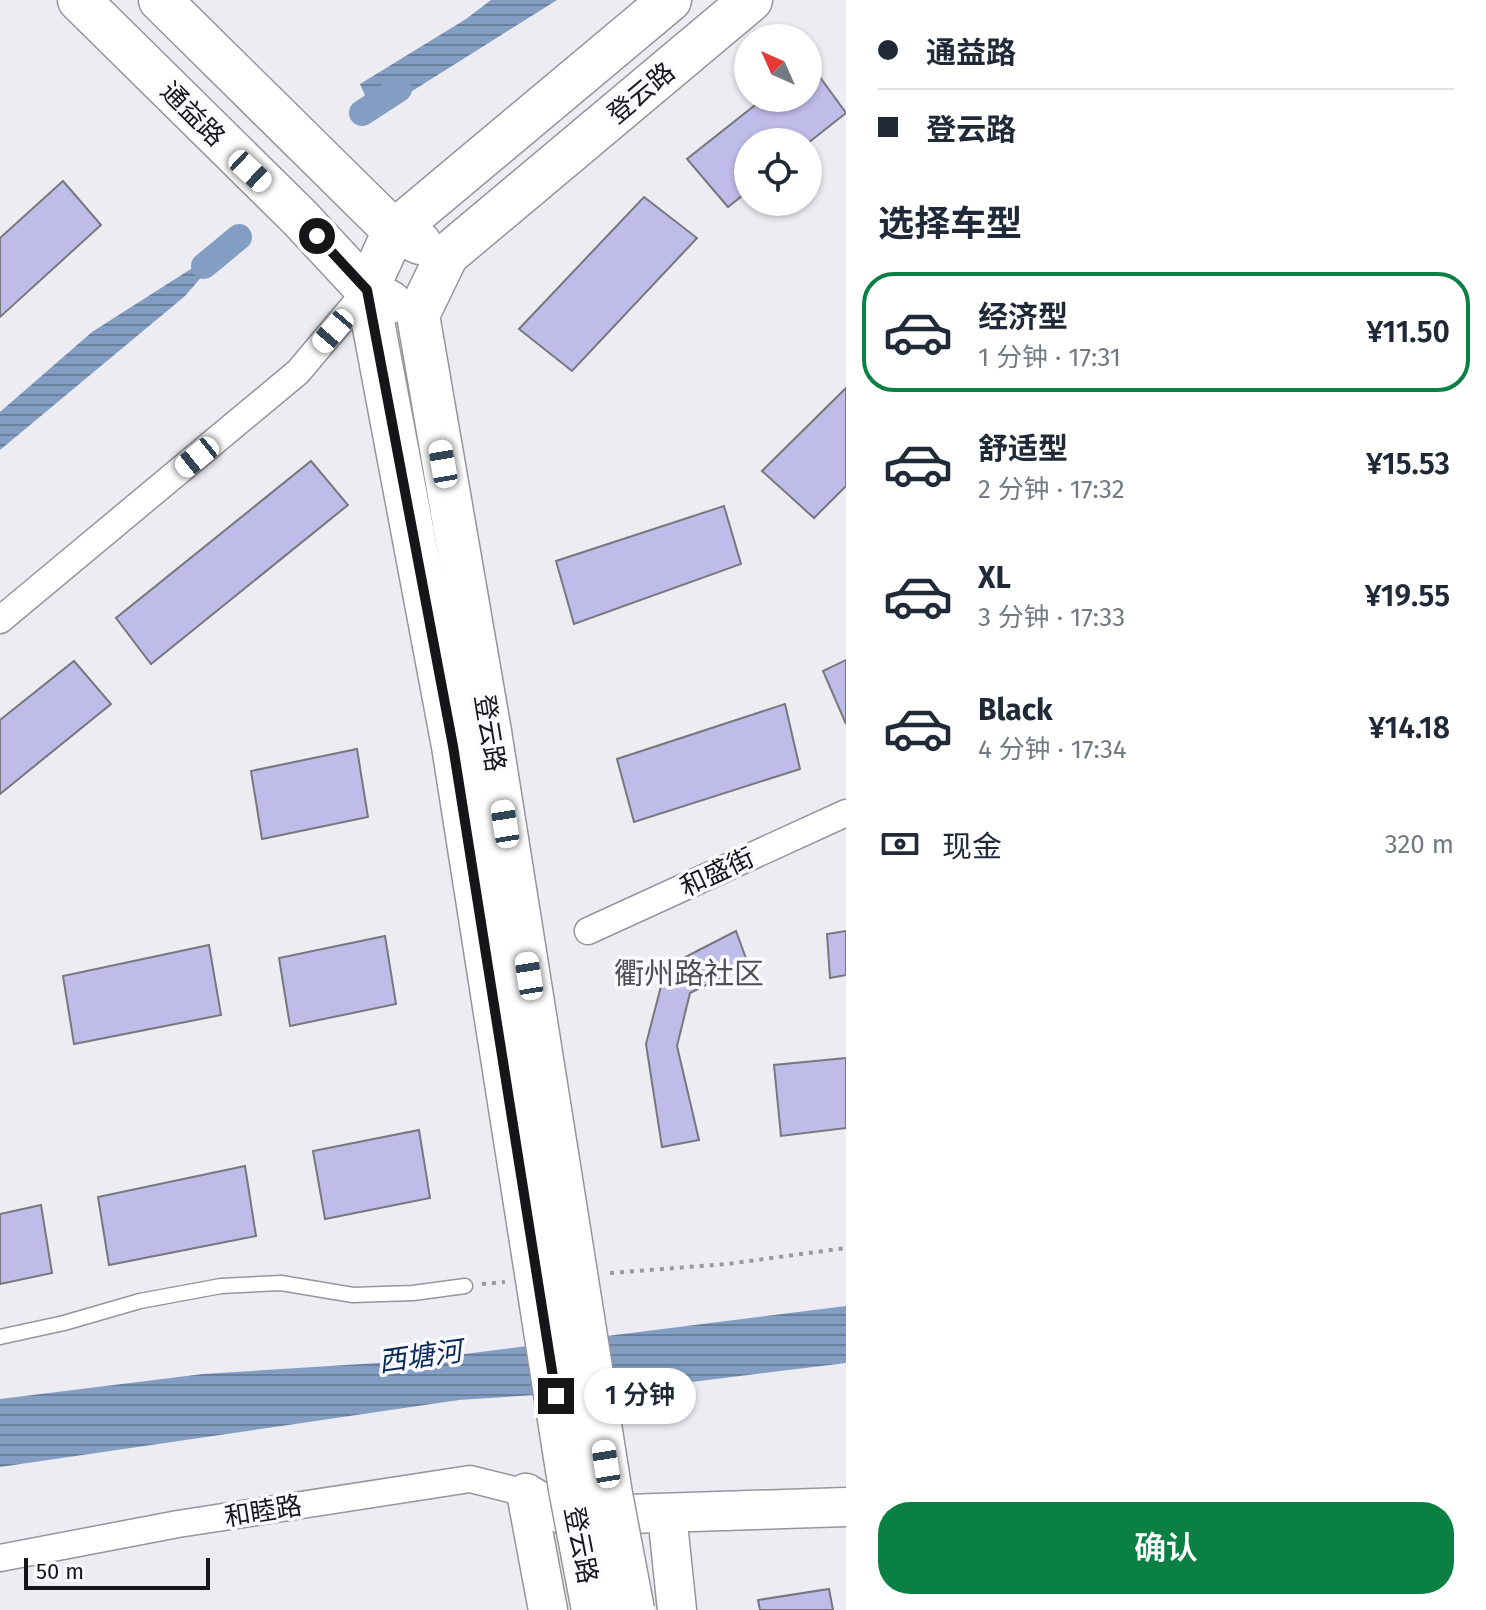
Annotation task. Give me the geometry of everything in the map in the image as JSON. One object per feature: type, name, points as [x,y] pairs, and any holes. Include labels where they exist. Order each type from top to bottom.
[{"type":"main road","name":"通益路","points":[[79,0],[300,218],[367,290],[418,315]]},
{"type":"main road","points":[[160,0],[394,231],[447,255]]},
{"type":"main road","name":"登云路","points":[[633,1610],[472,739],[367,290],[394,231],[670,0]]},
{"type":"main road","name":"登云路","points":[[593,1610],[570,1489],[418,315],[447,255],[751,0]]},
{"type":"street","points":[[0,620],[298,372],[367,290]]},
{"type":"street","name":"和盛街","points":[[588,931],[846,813]]},
{"type":"street","name":"和睦路","points":[[0,1558],[178,1524],[470,1479],[526,1493]]},
{"type":"street","points":[[526,1493],[565,1516],[846,1507]]},
{"type":"street","points":[[526,1493],[548,1610]]},
{"type":"street","points":[[667,1514],[677,1610]]},
{"type":"lane","points":[[0,1337],[140,1301],[221,1286],[281,1283],[353,1295],[413,1293],[465,1286]]},
{"type":"path","points":[[605,1273],[727,1264],[846,1248]]},
{"type":"path","points":[[465,1286],[511,1281]]},
{"type":"water","points":[[491,0],[557,0],[382,110],[370,107],[360,84],[466,19]]},
{"type":"water","points":[[230,244],[185,296],[0,450],[0,412],[92,332]]},
{"type":"water","points":[[846,1306],[846,1363],[643,1388],[459,1400],[0,1467],[0,1399],[203,1374],[409,1361]]},
{"type":"building","points":[[822,80],[846,113],[822,132],[822,128],[734,128],[734,202],[728,207],[687,159],[746,112],[822,112]]},
{"type":"building","points":[[63,181],[101,225],[0,317],[0,238]]},
{"type":"building","points":[[644,197],[697,238],[572,371],[519,329]]},
{"type":"building","points":[[846,388],[846,486],[814,518],[762,471]]},
{"type":"building","points":[[311,461],[348,505],[151,664],[116,618]]},
{"type":"building","points":[[724,506],[741,564],[574,624],[556,561]]},
{"type":"building","points":[[846,660],[846,724],[823,671]]},
{"type":"building","points":[[74,661],[111,704],[0,794],[0,720]]},
{"type":"building","points":[[785,704],[800,769],[634,822],[617,759]]},
{"type":"building","points":[[357,749],[368,817],[262,839],[251,771]]},
{"type":"building","points":[[736,931],[748,964],[690,993],[677,1046],[699,1140],[662,1147],[646,1044],[666,967]]},
{"type":"building","points":[[846,931],[846,975],[830,978],[827,934]]},
{"type":"building","points":[[385,936],[396,1004],[290,1026],[279,958]]},
{"type":"building","points":[[209,945],[221,1015],[74,1044],[63,976]]},
{"type":"building","points":[[846,1058],[846,1128],[781,1136],[774,1065]]},
{"type":"building","points":[[419,1130],[430,1198],[325,1219],[313,1151]]},
{"type":"building","points":[[245,1166],[256,1236],[109,1265],[98,1197]]},
{"type":"building","points":[[41,1205],[52,1273],[0,1284],[0,1214]]},
{"type":"building","points":[[829,1589],[833,1610],[760,1610],[758,1600]]},
{"type":"waterway","points":[[362,113],[399,89]]},
{"type":"waterway","points":[[204,266],[239,237]]},
{"type":"district","name":"衢州路社区","points":[[689,974]]},
{"type":"route","points":[[317,236],[367,290],[453,746],[556,1396]]},
{"type":"water label","name":"西塘河","points":[[420,1356]]}]
